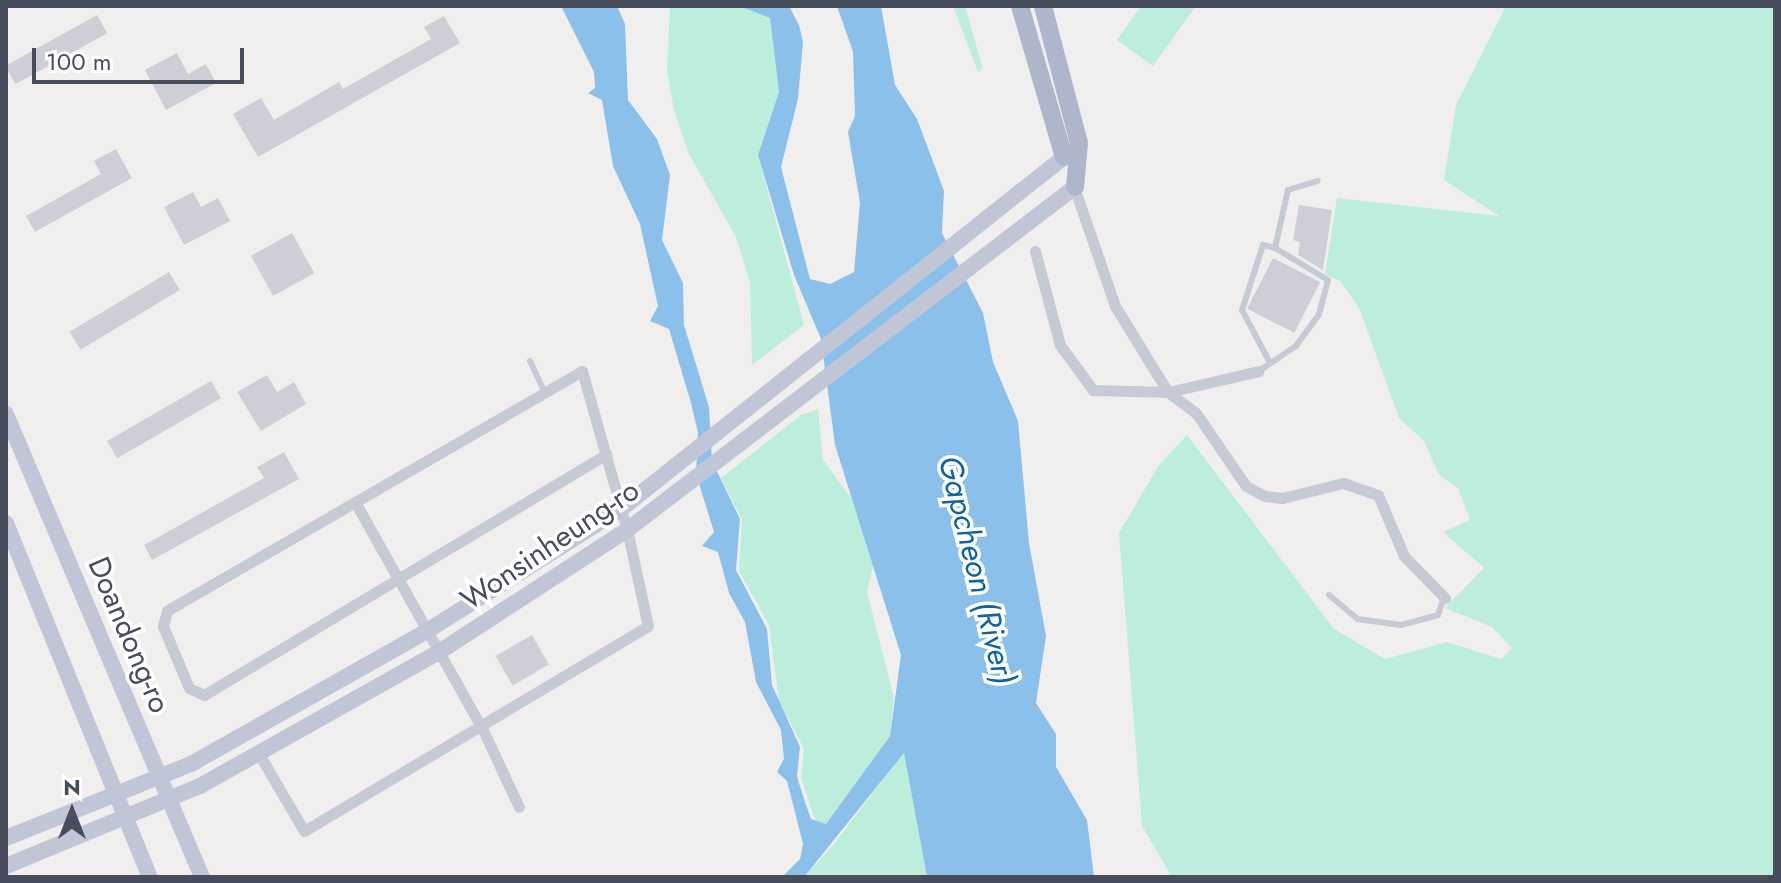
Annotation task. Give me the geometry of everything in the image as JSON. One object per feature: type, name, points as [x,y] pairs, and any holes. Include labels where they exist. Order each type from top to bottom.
[{"type":"main road","points":[[1020,6],[1064,157]]},
{"type":"main road","points":[[1043,6],[1079,143],[1075,187]]},
{"type":"street","points":[[1064,157],[1115,306],[1168,392],[1196,413],[1246,486],[1265,496],[1282,498],[1343,483],[1378,495],[1404,556],[1444,598]]},
{"type":"street","name":"Wonsinheung-ro","points":[[6,838],[159,778],[427,631],[621,509],[1064,157]]},
{"type":"street","name":"Wonsinheung-ro","points":[[6,866],[169,801],[439,652],[627,530],[1075,187]]},
{"type":"street","points":[[1035,251],[1060,345],[1076,373],[1093,390],[1168,392],[1259,371]]},
{"type":"street","points":[[259,754],[304,831],[482,728],[648,626],[627,530],[606,454],[582,371],[167,611],[163,626],[189,688],[204,695],[399,581],[606,454]]},
{"type":"street","name":"Doandong-ro","points":[[6,414],[202,877]]},
{"type":"street","points":[[355,502],[482,728],[519,807]]},
{"type":"street","points":[[6,523],[150,877]]},
{"type":"lane","points":[[1275,248],[1288,190],[1318,181]]},
{"type":"lane","points":[[1259,371],[1296,346],[1319,314],[1328,280],[1275,248],[1263,245],[1242,310],[1270,363]]},
{"type":"lane","points":[[530,361],[545,393]]},
{"type":"lane","points":[[1329,595],[1358,619],[1401,625],[1438,615],[1444,598]]},
{"type":"green space","points":[[670,6],[739,6],[770,18],[779,92],[758,155],[804,325],[752,365],[750,282],[736,237],[689,154],[674,111],[667,70]]},
{"type":"green space","points":[[953,6],[965,6],[983,69],[978,72]]},
{"type":"green space","points":[[1141,6],[1196,6],[1153,66],[1117,40]]},
{"type":"green space","points":[[1506,6],[1775,6],[1775,877],[1172,877],[1142,826],[1119,533],[1159,465],[1187,435],[1334,629],[1385,659],[1447,642],[1501,659],[1512,648],[1492,627],[1445,608],[1484,568],[1443,532],[1470,520],[1458,488],[1439,475],[1424,441],[1399,418],[1359,308],[1340,281],[1325,274],[1337,198],[1499,216],[1444,180],[1456,105]]},
{"type":"green space","points":[[818,409],[823,460],[853,501],[873,566],[867,592],[894,698],[890,736],[826,824],[816,823],[801,778],[804,749],[779,701],[769,625],[739,571],[742,520],[721,478],[801,415]]},
{"type":"green space","points":[[904,752],[927,877],[804,877],[834,844]]},
{"type":"water","name":"Gapcheon (River)","points":[[561,6],[617,6],[625,24],[628,100],[657,139],[670,175],[662,240],[683,283],[684,325],[709,407],[712,461],[740,519],[736,570],[767,629],[772,685],[800,747],[797,776],[811,819],[826,824],[890,736],[901,655],[835,445],[821,339],[794,275],[758,155],[779,92],[770,18],[739,6],[789,6],[799,25],[803,42],[798,99],[781,167],[810,279],[830,284],[854,272],[860,203],[848,132],[855,116],[853,52],[837,6],[881,6],[895,85],[917,119],[944,191],[942,233],[983,313],[993,362],[1018,421],[1029,543],[1046,636],[1036,703],[1056,734],[1056,767],[1087,820],[1094,877],[927,877],[904,753],[804,877],[782,877],[800,859],[803,844],[787,781],[777,772],[784,759],[781,730],[756,682],[745,622],[729,593],[718,552],[702,546],[714,532],[696,474],[698,433],[691,403],[669,329],[650,321],[658,306],[640,224],[613,166],[602,100],[588,93],[595,88],[594,72]]},
{"type":"building","points":[[97,15],[107,33],[15,84],[6,65]]},
{"type":"building","points":[[444,16],[460,43],[258,157],[233,114],[261,98],[274,120],[339,82],[343,89],[431,39],[424,27]]},
{"type":"building","points":[[177,53],[188,74],[206,64],[216,83],[166,110],[145,70]]},
{"type":"building","points":[[116,149],[132,178],[35,232],[26,216],[101,174],[94,161]]},
{"type":"building","points":[[193,192],[201,207],[218,198],[230,221],[184,245],[164,207]]},
{"type":"building","points":[[1299,205],[1332,210],[1323,270],[1298,255],[1300,242],[1293,240]]},
{"type":"building","points":[[292,233],[314,273],[273,296],[251,256]]},
{"type":"building","points":[[1273,258],[1320,282],[1294,333],[1247,309]]},
{"type":"building","points":[[169,272],[180,290],[80,350],[70,332]]},
{"type":"building","points":[[267,375],[277,392],[294,382],[306,404],[261,431],[237,392]]},
{"type":"building","points":[[211,381],[221,398],[117,458],[107,441]]},
{"type":"building","points":[[284,452],[299,479],[152,560],[144,545],[264,478],[257,467]]},
{"type":"building","points":[[532,635],[549,664],[513,685],[496,656]]}]
